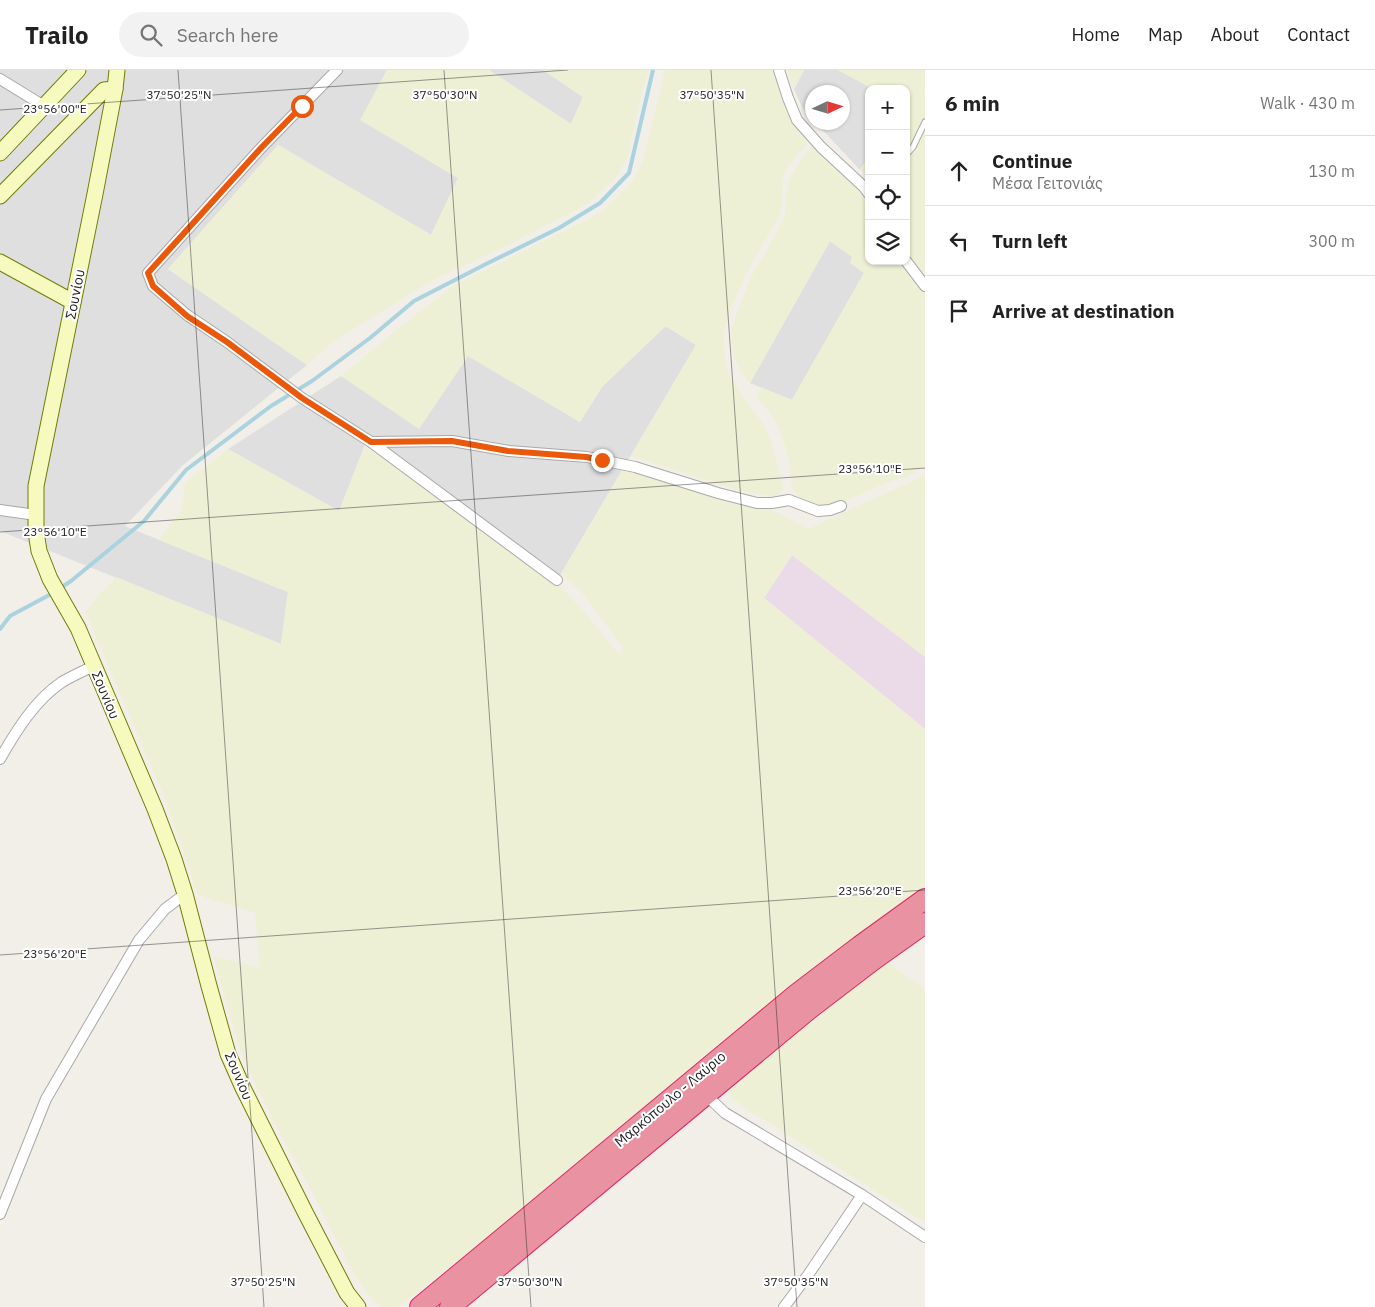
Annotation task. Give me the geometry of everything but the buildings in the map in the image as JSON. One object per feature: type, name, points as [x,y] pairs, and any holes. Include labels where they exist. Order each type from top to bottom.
[{"type":"highway","name":"Μαρκόπουλο - Λαύριο","points":[[420,1307],[797,994],[925,899]]},
{"type":"highway","name":"Μαρκόπουλο - Λαύριο","points":[[450,1307],[809,1009],[925,923]]},
{"type":"main road","points":[[0,154],[78,70]]},
{"type":"main road","name":"Σουνίου","points":[[117,70],[115,89],[36,486],[36,532],[39,551],[50,579],[78,628],[155,809],[174,859],[228,1054],[255,1114],[348,1300],[358,1307]]},
{"type":"main road","points":[[0,196],[104,90],[115,89]]},
{"type":"main road","points":[[0,262],[73,302]]},
{"type":"street","points":[[337,70],[261,148],[148,273],[153,286],[187,316],[227,342],[290,390],[371,442],[557,580]]},
{"type":"street","points":[[779,70],[797,120],[821,147],[865,187]]},
{"type":"street","points":[[0,79],[44,106]]},
{"type":"street","points":[[909,265],[925,286]]},
{"type":"street","points":[[371,442],[452,441],[508,451],[586,457],[635,467],[757,503],[789,500],[818,511],[830,510],[841,506]]},
{"type":"street","points":[[0,510],[36,515]]},
{"type":"street","points":[[0,759],[16,732],[39,702],[61,683],[94,666]]},
{"type":"street","points":[[0,1214],[46,1099],[139,940],[165,909],[185,894]]},
{"type":"street","points":[[706,1095],[725,1113],[862,1195],[925,1237]]},
{"type":"street","points":[[784,1307],[862,1195]]},
{"type":"lane","points":[[910,150],[925,122]]},
{"type":"shaded area","points":[[0,70],[387,70],[361,120],[458,178],[431,235],[278,145],[168,269],[307,365],[183,465],[125,526],[288,592],[281,644],[0,531]]},
{"type":"shaded area","points":[[489,70],[543,70],[583,97],[571,124]]},
{"type":"shaded area","points":[[804,70],[838,70],[866,85],[865,162],[860,170],[823,130],[850,130],[850,85],[805,85],[805,110],[794,89]]},
{"type":"shaded area","points":[[830,241],[853,257],[851,263],[864,273],[792,400],[750,383]]},
{"type":"shaded area","points":[[665,326],[696,345],[556,582],[366,442],[339,511],[228,449],[341,376],[419,428],[468,356],[580,422],[602,387]]},
{"type":"shaded area","points":[[792,555],[925,657],[925,729],[764,598]]},
{"type":"green space","points":[[387,70],[489,70],[571,124],[583,97],[543,70],[649,70],[642,91],[627,159],[615,179],[589,203],[509,245],[433,280],[333,342],[307,365],[168,269],[278,145],[431,235],[458,178],[360,120]]},
{"type":"green space","points":[[665,70],[776,70],[807,135],[806,145],[786,169],[783,179],[781,209],[778,218],[746,274],[731,308],[724,333],[725,362],[731,379],[762,422],[772,443],[783,489],[777,496],[737,490],[631,456],[696,345],[666,326],[602,387],[580,422],[468,356],[419,429],[341,376],[453,286],[593,217],[610,204],[630,185],[643,161]]},
{"type":"green space","points":[[787,70],[804,70],[794,89]]},
{"type":"green space","points":[[838,70],[925,70],[925,275],[910,256],[910,85],[866,85]]},
{"type":"green space","points":[[812,144],[865,195],[865,265],[905,265],[925,293],[925,465],[909,476],[883,484],[844,502],[825,507],[811,504],[792,489],[788,454],[777,423],[756,395],[762,388],[792,400],[864,273],[850,263],[852,257],[830,241],[750,383],[741,373],[733,354],[731,329],[751,277],[785,215],[788,181]]},
{"type":"green space","points":[[865,162],[865,174],[860,170]]},
{"type":"green space","points":[[367,442],[556,582],[579,606],[619,654],[623,647],[583,594],[561,574],[624,468],[765,506],[808,529],[925,475],[925,657],[792,555],[764,598],[925,729],[925,887],[816,968],[473,1250],[398,1307],[382,1307],[375,1303],[354,1274],[272,1118],[243,1058],[214,956],[260,967],[255,913],[198,895],[168,806],[85,611],[116,577],[281,644],[288,592],[159,540],[182,509],[185,483],[228,449],[339,511]]},
{"type":"green space","points":[[884,960],[925,989],[925,1223],[745,1108],[727,1093],[815,1015]]},
{"type":"waterway","points":[[59,589],[144,521],[186,470],[271,406],[312,381],[370,338],[414,301],[559,228],[600,203],[629,173],[653,70]]},
{"type":"waterway","points":[[0,629],[10,616],[53,593]]},
{"type":"route","points":[[302,106],[261,148],[148,273],[153,286],[187,316],[227,342],[302,398],[371,442],[452,441],[508,451],[545,453],[602,460]]}]
